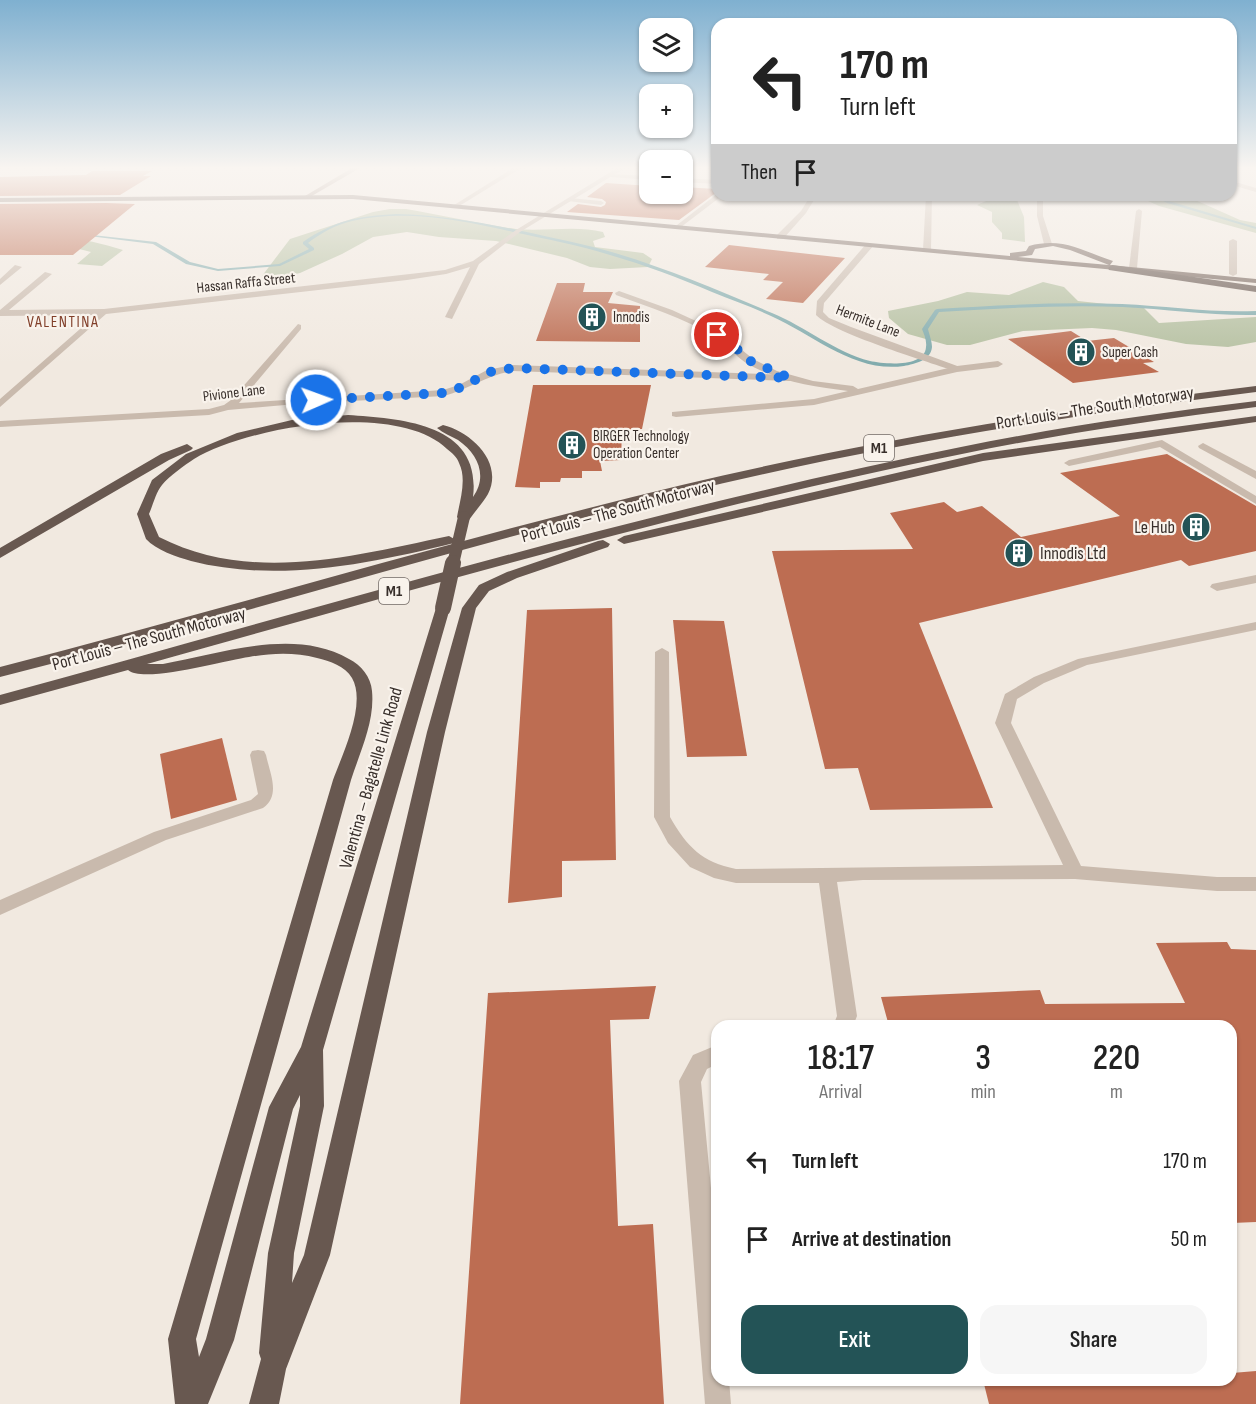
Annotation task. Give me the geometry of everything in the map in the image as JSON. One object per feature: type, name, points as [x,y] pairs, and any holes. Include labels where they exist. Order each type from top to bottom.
[{"type":"highway","points":[[1112,268],[1256,289]]},
{"type":"highway","name":"Port Louis – The South Motorway","points":[[0,672],[574,516],[686,488],[970,431],[1256,387]]},
{"type":"highway","name":"Port Louis – The South Motorway","points":[[0,700],[676,514],[824,478],[1076,429],[1256,404]]},
{"type":"highway","points":[[0,554],[165,458],[240,429],[320,414],[399,415],[437,425],[459,434],[475,446],[485,466],[486,482],[483,493],[464,517]]},
{"type":"highway","name":"Valentina – Bagatelle Link Road","points":[[312,1049],[442,608],[464,517],[469,475],[464,458],[454,444],[428,429],[369,418],[304,421],[238,435],[217,443],[175,466],[151,488],[142,515],[153,539],[186,555],[229,565],[280,568],[399,550],[574,516]]},
{"type":"highway","points":[[908,461],[983,457],[1256,419]]},
{"type":"highway","points":[[600,545],[983,457]]},
{"type":"highway","points":[[272,1369],[317,1256],[436,732],[469,609],[484,588],[512,575],[600,545],[676,514]]},
{"type":"highway","points":[[112,669],[165,669],[232,654],[272,649],[315,651],[344,662],[357,671],[364,691],[360,725],[224,1186],[182,1339],[192,1404]]},
{"type":"highway","points":[[192,1404],[220,1340],[281,1107],[312,1049]]},
{"type":"highway","points":[[264,1404],[272,1369],[281,1253],[312,1106],[312,1049]]},
{"type":"main road","points":[[748,234],[1112,268],[1256,279]]},
{"type":"main road","points":[[1029,253],[1032,248],[1048,244],[1081,249],[1096,259],[1133,268],[1233,274],[1256,279]]},
{"type":"main road","points":[[995,257],[1029,253]]},
{"type":"main road","points":[[1029,253],[1034,258],[1047,262]]},
{"type":"street","name":"Hassan Raffa Street","points":[[1,313],[104,312],[446,272],[476,263],[515,234]]},
{"type":"street","points":[[780,237],[783,234]]},
{"type":"street","points":[[927,234],[927,250]]},
{"type":"street","points":[[1045,234],[1048,244]]},
{"type":"street","points":[[1133,268],[1137,234]]},
{"type":"street","points":[[1233,241],[1233,274]]},
{"type":"street","name":"Hermite Lane","points":[[870,245],[820,303],[819,313],[826,320],[848,329],[957,369]]},
{"type":"street","points":[[449,317],[476,263]]},
{"type":"street","points":[[0,284],[18,267]]},
{"type":"street","points":[[1,313],[48,274]]},
{"type":"street","points":[[619,293],[660,308],[717,335],[731,343],[748,360],[790,378],[862,390]]},
{"type":"street","points":[[0,404],[104,312]]},
{"type":"street","points":[[228,406],[235,402],[298,327]]},
{"type":"street","points":[[676,414],[814,402],[957,369],[998,364]]},
{"type":"street","name":"Pivione Lane","points":[[0,424],[209,412],[228,406],[444,393],[462,387],[490,372],[513,368],[790,378]]},
{"type":"street","points":[[1070,463],[1162,443],[1256,501]]},
{"type":"street","points":[[1203,446],[1256,476]]},
{"type":"street","points":[[1217,587],[1256,579]]},
{"type":"street","points":[[1075,872],[1003,723],[1010,697],[1039,680],[1083,662],[1256,626]]},
{"type":"street","points":[[662,652],[662,817],[674,839],[696,862],[714,871],[736,876],[1075,872],[1217,885],[1256,884]]},
{"type":"street","points":[[0,908],[160,836],[264,800],[266,794],[258,755]]},
{"type":"street","points":[[827,876],[847,1016],[845,1020]]},
{"type":"street","points":[[711,1057],[700,1062],[690,1081],[711,1323]]},
{"type":"street","points":[[716,1386],[718,1404]]},
{"type":"green space","points":[[18,234],[47,234],[123,250],[102,266],[77,264],[91,252]]},
{"type":"green space","points":[[307,234],[397,234],[373,237],[300,273],[282,277],[262,276],[290,239]]},
{"type":"green space","points":[[417,234],[604,234],[605,237],[593,241],[595,247],[643,253],[652,259],[648,267],[610,269],[590,267],[567,258],[496,241]]},
{"type":"green space","points":[[1002,234],[1025,234],[1025,242],[1002,239]]},
{"type":"green space","points":[[1043,282],[1064,287],[1078,301],[1144,308],[1159,323],[1256,317],[1256,342],[1228,347],[1186,344],[1116,330],[1092,328],[1023,331],[970,345],[947,345],[908,334],[889,318],[888,311],[938,301],[967,292],[1009,295]]},
{"type":"building","points":[[0,234],[99,234],[73,255],[0,255]]},
{"type":"building","points":[[729,245],[845,258],[803,303],[766,299],[783,282],[763,280],[769,274],[705,267]]},
{"type":"building","name":"Innodis","points":[[557,283],[585,283],[583,292],[613,292],[608,303],[640,306],[640,342],[536,341]]},
{"type":"building","name":"Super Cash","points":[[1071,331],[1087,341],[1114,338],[1154,362],[1143,363],[1159,372],[1073,383],[1008,339]]},
{"type":"building","name":"BIRGER Technology Operation Center","points":[[533,385],[651,385],[642,429],[622,430],[621,460],[600,461],[602,471],[582,471],[582,478],[561,478],[560,482],[540,482],[540,488],[515,487]]},
{"type":"building","points":[[1167,454],[1256,506],[1256,551],[1189,566],[1181,560],[919,623],[993,808],[870,810],[858,768],[825,769],[772,551],[913,549],[890,513],[944,502],[957,512],[982,506],[1021,537],[1120,516],[1060,473]]},
{"type":"building","points":[[612,608],[616,860],[562,861],[562,897],[508,903],[527,610]]},
{"type":"building","points":[[673,620],[724,621],[747,756],[687,757]]},
{"type":"building","points":[[222,738],[237,800],[171,819],[160,754]]},
{"type":"building","points":[[1227,942],[1231,949],[1256,950],[1256,1222],[1237,1223],[1237,1020],[887,1020],[881,997],[1040,990],[1045,1004],[1185,1003],[1156,943]]},
{"type":"building","points":[[656,986],[649,1019],[610,1020],[618,1226],[653,1224],[664,1404],[460,1404],[488,993]]},
{"type":"building","points":[[1256,1371],[1256,1404],[989,1404],[984,1386],[1237,1386],[1237,1373]]},
{"type":"waterway","points":[[83,235],[154,243],[188,263],[218,270],[280,265],[312,249],[305,243],[318,234]]},
{"type":"waterway","points":[[529,234],[585,246],[644,264],[771,314],[841,352],[871,363],[887,365],[912,363],[927,353],[929,347],[925,329],[937,311],[1077,305],[1256,313]]},
{"type":"place","name":"Innodis","points":[[592,317]]},
{"type":"place","name":"Super Cash","points":[[1081,352]]},
{"type":"place","name":"BIRGER Technology Operation Center","points":[[572,445]]},
{"type":"place","name":"Le Hub","points":[[1196,527]]},
{"type":"place","name":"Innodis Ltd","points":[[1019,553]]},
{"type":"district","name":"VALENTINA","points":[[63,322]]},
{"type":"route","points":[[316,400],[444,393],[462,387],[490,372],[532,367],[790,378],[748,360],[731,343],[717,335]]}]
